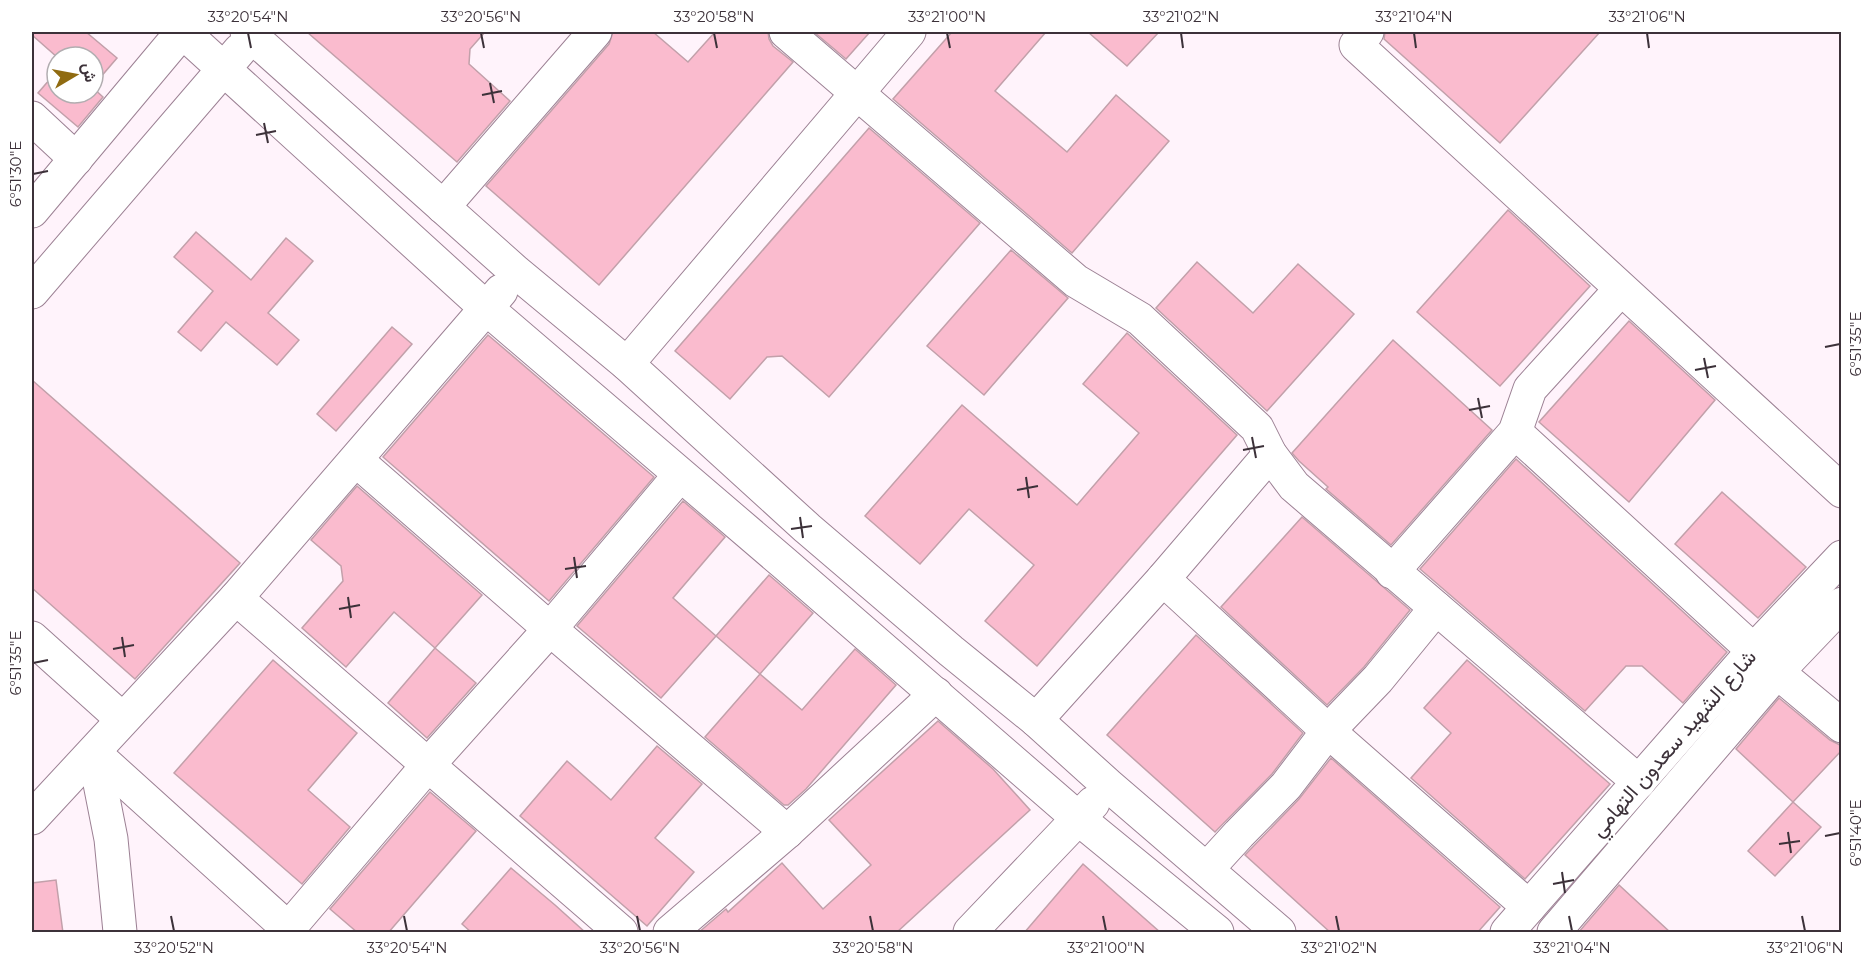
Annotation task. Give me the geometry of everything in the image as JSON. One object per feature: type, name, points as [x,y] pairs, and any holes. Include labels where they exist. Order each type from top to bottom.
[{"type":"street","points":[[32,211],[182,32],[225,68],[486,308],[936,694],[1200,927]]},
{"type":"street","points":[[443,207],[595,32]]},
{"type":"street","points":[[786,32],[1076,281],[1140,318],[1257,428],[1270,454],[1294,486],[1639,782]]},
{"type":"street","points":[[627,364],[909,32]]},
{"type":"street","points":[[1367,32],[1356,45],[1620,290],[1659,322],[1842,491]]},
{"type":"street","points":[[32,292],[225,68],[252,33],[443,207],[516,272],[627,364],[816,536],[1036,720],[1279,933]]},
{"type":"street","points":[[32,118],[76,159]]},
{"type":"street","points":[[32,818],[236,598],[516,272]]},
{"type":"street","points":[[1392,572],[1515,432],[1530,389],[1620,290]]},
{"type":"street","points":[[1515,432],[1766,661],[1842,726]]},
{"type":"street","points":[[1036,720],[1163,579],[1270,454]]},
{"type":"street","points":[[356,460],[787,832]]},
{"type":"street","points":[[94,753],[290,931],[428,765],[550,629],[680,475]]},
{"type":"street","name":"شارع الشهيد سعدون التهامي","points":[[1554,932],[1766,661],[1842,557]]},
{"type":"street","points":[[1163,579],[1328,731],[1529,907]]},
{"type":"street","points":[[236,598],[621,933]]},
{"type":"street","name":"شارع الشهيد سعدون التهامي","points":[[1507,933],[1639,782],[1766,661],[1842,603]]},
{"type":"street","points":[[1207,869],[1286,786],[1328,731],[1378,679],[1436,608]]},
{"type":"street","points":[[32,638],[122,719]]},
{"type":"street","points":[[670,933],[787,832],[936,694]]},
{"type":"street","points":[[94,753],[111,839],[120,933]]},
{"type":"street","points":[[977,930],[1108,785]]},
{"type":"building","points":[[32,32],[86,32],[102,45],[45,46],[32,35]]},
{"type":"building","points":[[307,32],[485,32],[470,49],[469,64],[510,101],[457,162]]},
{"type":"building","points":[[613,32],[653,32],[688,62],[715,32],[768,32],[773,46],[793,62],[599,285],[486,186],[609,44]]},
{"type":"building","points":[[814,32],[870,32],[846,59]]},
{"type":"building","points":[[952,32],[1046,32],[995,91],[1067,152],[1116,95],[1169,141],[1072,253],[893,99]]},
{"type":"building","points":[[1088,32],[1159,32],[1127,66]]},
{"type":"building","points":[[1385,32],[1600,32],[1500,143],[1384,39]]},
{"type":"building","points":[[105,48],[117,58],[105,72]]},
{"type":"building","points":[[45,85],[45,99],[38,93]]},
{"type":"building","points":[[52,105],[96,105],[78,127]]},
{"type":"building","points":[[869,128],[980,223],[829,397],[782,356],[767,357],[730,399],[675,351]]},
{"type":"building","points":[[1508,210],[1590,286],[1500,386],[1417,312]]},
{"type":"building","points":[[196,232],[251,280],[286,238],[313,261],[268,313],[299,340],[277,365],[226,322],[201,351],[178,332],[213,291],[174,257]]},
{"type":"building","points":[[1011,250],[1068,298],[984,395],[927,346]]},
{"type":"building","points":[[1197,262],[1253,313],[1298,264],[1354,314],[1267,411],[1156,308]]},
{"type":"building","points":[[1629,321],[1715,400],[1629,502],[1539,422]]},
{"type":"building","points":[[392,327],[412,344],[336,431],[317,414]]},
{"type":"building","points":[[1127,333],[1237,435],[1037,666],[985,621],[1034,565],[969,509],[920,564],[865,516],[962,405],[1077,505],[1139,433],[1083,384]]},
{"type":"building","points":[[488,335],[654,477],[549,601],[383,457]]},
{"type":"building","points":[[1393,340],[1492,430],[1391,545],[1326,489],[1328,487],[1292,453]]},
{"type":"building","points":[[32,380],[240,563],[135,679],[32,588]]},
{"type":"building","points":[[1516,459],[1727,652],[1683,703],[1642,666],[1626,666],[1585,711],[1420,569]]},
{"type":"building","points":[[357,486],[482,595],[435,648],[394,612],[346,667],[302,628],[343,581],[341,566],[311,540]]},
{"type":"building","points":[[1722,492],[1806,567],[1758,618],[1675,544]]},
{"type":"building","points":[[683,501],[725,537],[673,598],[716,636],[661,698],[577,626]]},
{"type":"building","points":[[1302,517],[1410,610],[1364,667],[1327,705],[1221,607]]},
{"type":"building","points":[[769,575],[813,613],[760,674],[716,636]]},
{"type":"building","points":[[1196,635],[1303,733],[1272,774],[1215,832],[1107,735]]},
{"type":"building","points":[[435,648],[476,683],[427,738],[388,703]]},
{"type":"building","points":[[855,649],[896,685],[806,789],[788,805],[784,805],[705,737],[760,674],[802,710]]},
{"type":"building","points":[[273,660],[357,733],[308,790],[350,827],[302,884],[174,773]]},
{"type":"building","points":[[1467,660],[1610,784],[1525,879],[1411,778],[1451,733],[1424,708]]},
{"type":"building","points":[[1779,698],[1830,740],[1842,746],[1842,750],[1793,802],[1736,749]]},
{"type":"building","points":[[938,721],[993,769],[1030,810],[896,933],[698,933],[726,909],[728,912],[782,863],[823,909],[871,865],[829,820]]},
{"type":"building","points":[[657,746],[702,784],[655,838],[694,872],[647,926],[520,816],[567,761],[611,800]]},
{"type":"building","points":[[1331,758],[1500,907],[1477,933],[1331,933],[1245,855],[1299,799]]},
{"type":"building","points":[[430,792],[476,831],[388,933],[358,933],[330,909]]},
{"type":"building","points":[[1793,802],[1821,827],[1775,876],[1748,851]]},
{"type":"building","points":[[1083,864],[1118,895],[1161,933],[1024,933]]},
{"type":"building","points":[[511,868],[586,933],[472,933],[462,924]]},
{"type":"building","points":[[56,880],[63,933],[32,933],[32,883]]},
{"type":"building","points":[[1619,885],[1671,933],[1578,933]]}]
